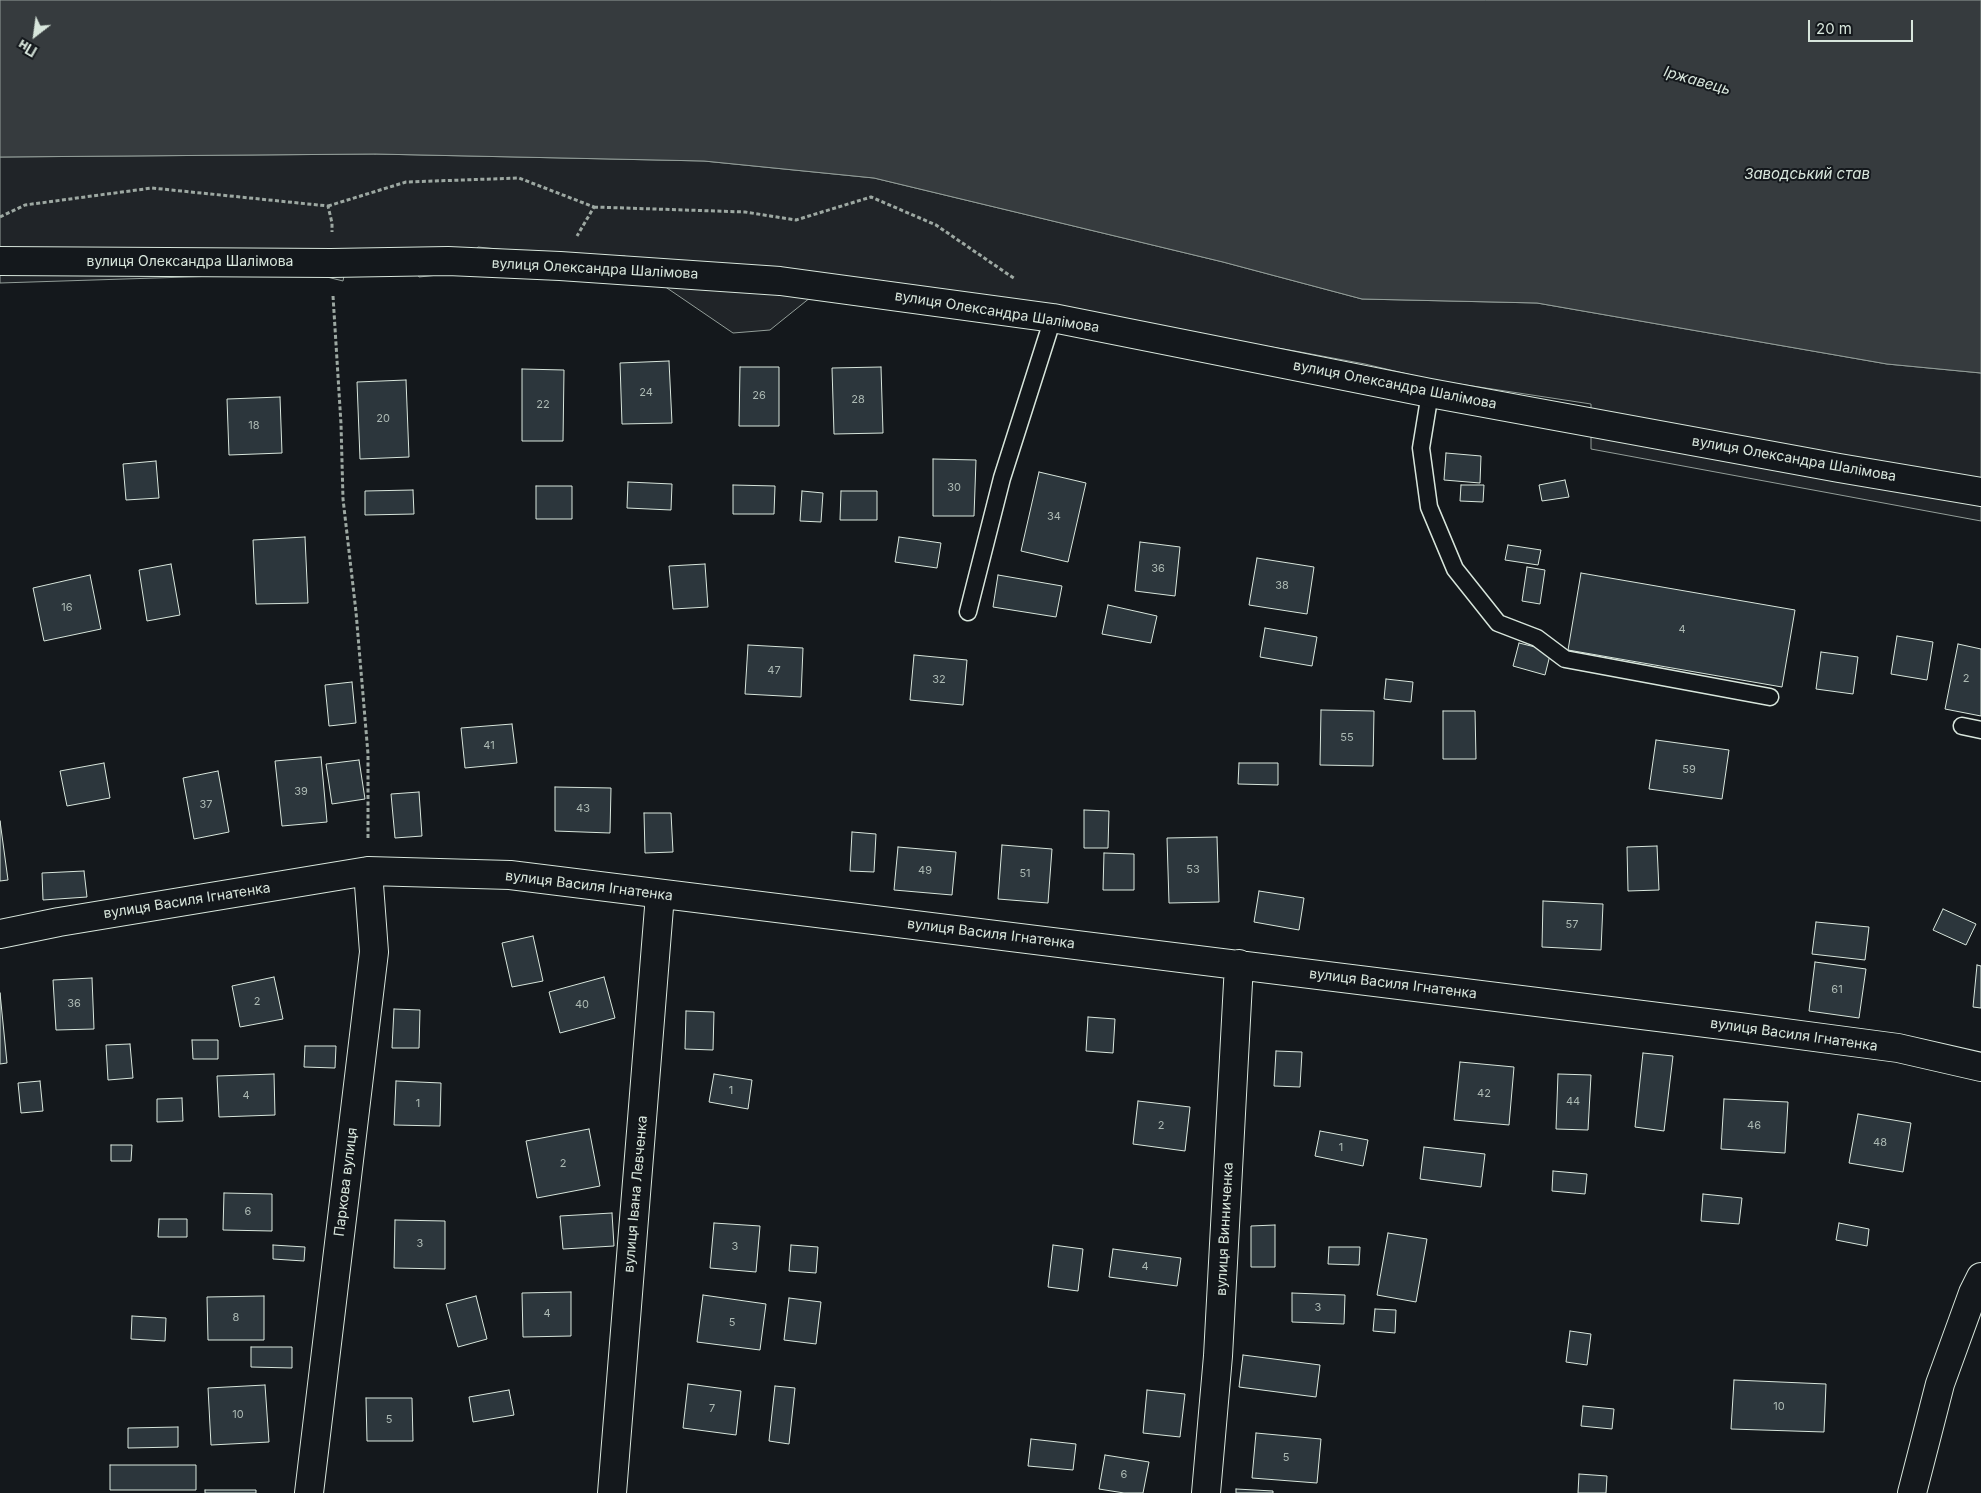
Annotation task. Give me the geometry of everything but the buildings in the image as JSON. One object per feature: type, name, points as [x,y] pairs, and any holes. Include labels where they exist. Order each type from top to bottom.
[{"type":"street","name":"вулиця Олександра Шалімова","points":[[0,261],[448,261],[560,266],[780,281],[1054,318],[1430,392],[1839,468],[1981,492]]},
{"type":"street","name":"вулиця Василя Ігнатенка","points":[[0,934],[59,922],[368,871],[510,875],[660,895],[1239,964],[1898,1048],[1981,1067]]},
{"type":"street","name":"Паркова вулиця","points":[[309,1493],[374,952],[368,871]]},
{"type":"street","name":"вулиця Івана Левченка","points":[[612,1493],[660,895]]},
{"type":"street","name":"вулиця Винниченка","points":[[1206,1493],[1218,1356],[1239,964]]},
{"type":"street","points":[[1912,1493],[1940,1384],[1973,1293],[1981,1277]]},
{"type":"lane","points":[[968,612],[1002,478],[1054,318]]},
{"type":"lane","points":[[1430,392],[1420,448],[1429,507],[1455,569],[1498,623],[1538,638],[1566,660],[1770,697]]},
{"type":"lane","points":[[1962,726],[1981,730]]},
{"type":"path","points":[[0,217],[25,205],[152,188],[328,206],[406,182],[519,178],[594,207],[745,212],[796,220],[871,197],[936,225],[1021,284]]},
{"type":"path","points":[[328,206],[332,223]]},
{"type":"path","points":[[560,266],[594,207]]},
{"type":"path","points":[[331,262],[341,424],[343,499],[356,612],[368,754],[368,871]]},
{"type":"shaded area","points":[[375,154],[704,161],[874,178],[1223,262],[1362,299],[1537,303],[1887,364],[1981,373],[1981,521],[1591,449],[1591,404],[1433,380],[1365,364],[1295,351],[1041,308],[816,293],[770,330],[733,333],[664,286],[625,256],[554,255],[478,247],[448,274],[419,277],[403,251],[349,252],[343,281],[311,273],[0,283],[0,157]]},
{"type":"water","name":"Заводський став","points":[[0,0],[1981,0],[1981,373],[1887,364],[1537,303],[1362,299],[1223,262],[874,178],[704,161],[375,154],[0,157]]},
{"type":"water label","name":"Іржавець","points":[[1697,81]]}]
